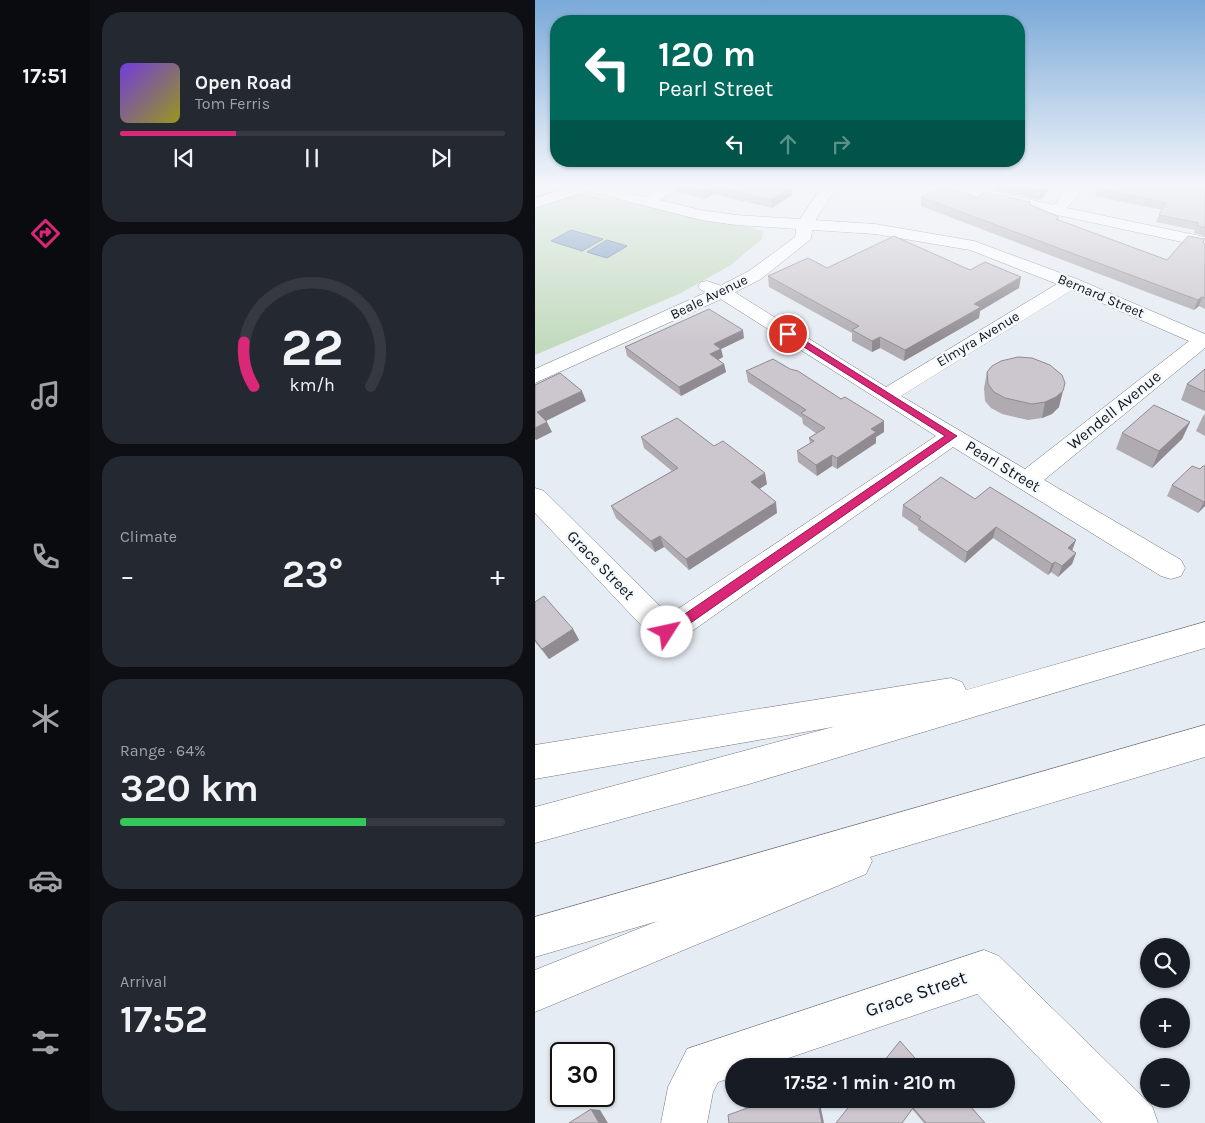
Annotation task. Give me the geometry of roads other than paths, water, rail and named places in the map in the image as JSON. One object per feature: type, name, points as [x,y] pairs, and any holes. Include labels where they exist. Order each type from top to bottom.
[{"type":"main road","name":"Beale Avenue","points":[[535,377],[781,257],[803,238]]},
{"type":"main road","name":"Bernard Street","points":[[934,238],[974,246],[1071,283],[1204,340]]},
{"type":"main road","points":[[1188,238],[1205,242]]},
{"type":"main road","name":"Elmyra Avenue","points":[[886,396],[1071,283]]},
{"type":"main road","name":"Beale Avenue","points":[[535,362],[715,289]]},
{"type":"main road","name":"Pearl Street","points":[[715,289],[886,396],[1171,568]]},
{"type":"main road","name":"Wendell Avenue","points":[[1026,481],[1204,340]]},
{"type":"main road","name":"Grace Street","points":[[535,498],[667,632],[952,436]]},
{"type":"main road","points":[[535,824],[749,767],[1205,635]]},
{"type":"main road","points":[[535,762],[1074,672]]},
{"type":"main road","points":[[535,937],[1205,741]]},
{"type":"main road","points":[[535,991],[987,806]]},
{"type":"main road","name":"Grace Street","points":[[684,1123],[691,1087],[703,1066],[984,971],[1135,1123]]},
{"type":"water","points":[[556,238],[603,239],[582,251],[551,241]]},
{"type":"water","points":[[607,240],[627,246],[607,258],[587,252]]}]
